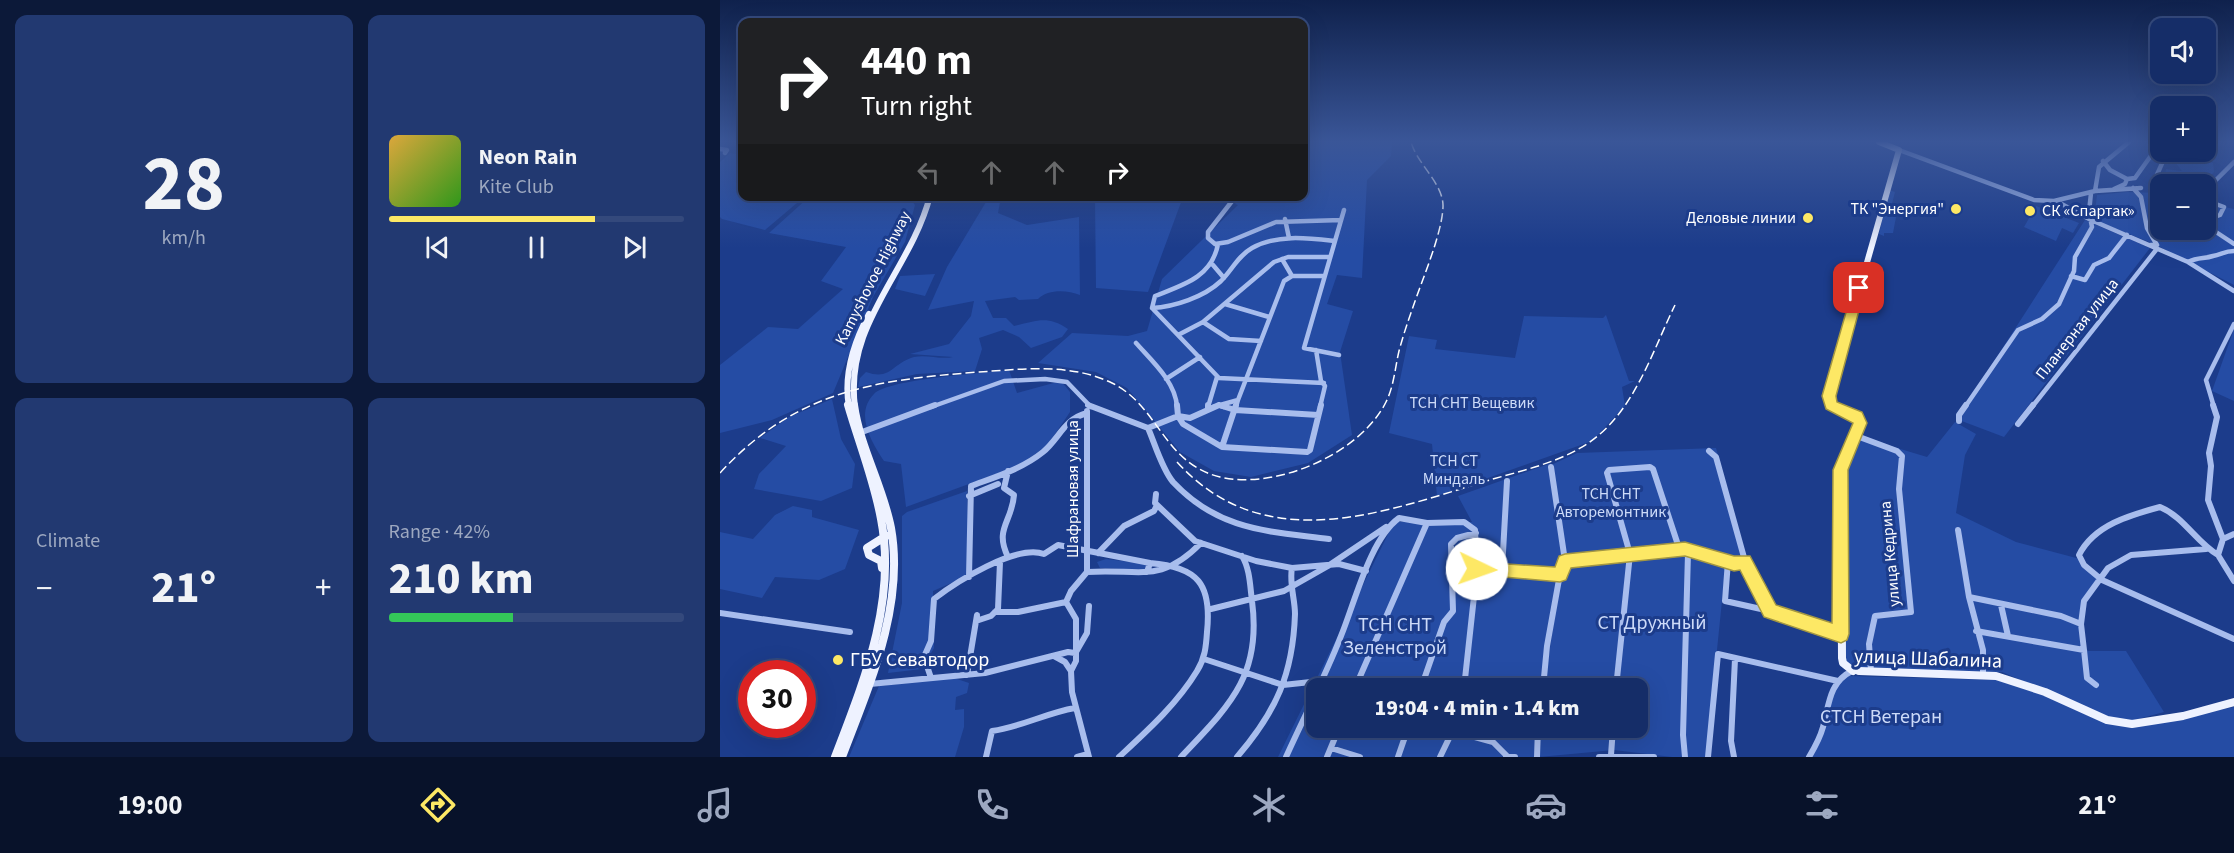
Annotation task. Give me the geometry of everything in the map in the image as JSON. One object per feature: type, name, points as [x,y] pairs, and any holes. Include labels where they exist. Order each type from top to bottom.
[{"type":"main road","points":[[1856,671],[1843,663],[1842,658],[1841,470],[1860,425],[1858,418],[1831,405],[1829,396],[1891,177]]},
{"type":"main road","name":"Kamyshovoe Highway","points":[[835,757],[875,639],[886,582],[884,536],[880,513],[848,405],[846,373],[859,331],[919,224],[926,201]]},
{"type":"main road","name":"Kamyshovoe Highway","points":[[842,757],[889,616],[894,555],[891,526],[862,432],[852,385],[857,351],[876,309],[924,222],[927,201]]},
{"type":"main road","points":[[886,582],[881,561],[869,555],[867,549],[884,536],[890,536],[894,555]]},
{"type":"main road","name":"улица Шабалина","points":[[1856,671],[1983,676],[2020,683],[2107,720],[2132,724],[2183,716],[2234,702]]},
{"type":"street","points":[[1971,177],[2026,198],[2056,201],[2093,192],[2141,188],[2124,177]]},
{"type":"street","points":[[1959,421],[1959,416],[1990,374],[2002,350],[2021,326],[2042,319],[2055,310],[2071,276],[2076,257],[2089,234],[2097,177]]},
{"type":"street","points":[[2114,189],[2125,184],[2132,177]]},
{"type":"street","points":[[2133,188],[2147,215],[2146,226],[2157,245],[2150,245]]},
{"type":"street","points":[[1217,244],[1208,238],[1208,232],[1232,201]]},
{"type":"street","points":[[2056,201],[2091,220],[2188,262],[2234,291]]},
{"type":"street","points":[[2216,204],[2224,207],[2220,215],[2216,216]]},
{"type":"street","points":[[1339,355],[1304,348],[1344,210]]},
{"type":"street","points":[[1217,244],[1263,225],[1285,219],[1341,220]]},
{"type":"street","points":[[1285,219],[1289,238]]},
{"type":"street","points":[[2216,231],[2234,244]]},
{"type":"street","points":[[2071,276],[2085,280],[2094,265],[2109,258],[2127,235]]},
{"type":"street","points":[[1152,308],[1163,309],[1218,284],[1244,253],[1259,246],[1289,238],[1335,241]]},
{"type":"street","points":[[1152,308],[1155,296],[1200,277],[1213,265],[1217,244]]},
{"type":"street","name":"Планерная улица","points":[[2018,424],[2156,250]]},
{"type":"street","points":[[2188,262],[2199,256],[2212,257],[2234,251]]},
{"type":"street","points":[[1180,334],[1203,322],[1274,262],[1282,259],[1329,257]]},
{"type":"street","points":[[1282,259],[1293,276]]},
{"type":"street","points":[[1213,265],[1224,278]]},
{"type":"street","points":[[1222,447],[1284,281],[1293,276],[1323,276]]},
{"type":"street","points":[[1225,304],[1269,317]]},
{"type":"street","points":[[1152,308],[1180,334],[1217,377],[1324,383]]},
{"type":"street","points":[[1203,322],[1219,336],[1230,341],[1261,342]]},
{"type":"street","points":[[2218,555],[2223,539],[2208,500],[2209,453],[2217,417],[2206,387],[2206,380],[2234,324]]},
{"type":"street","points":[[1136,343],[1155,362],[1166,379],[1177,399],[1178,416],[1183,424],[1222,447],[1306,452],[1310,450],[1325,386],[1316,350]]},
{"type":"street","points":[[1166,379],[1200,357]]},
{"type":"street","points":[[1208,408],[1208,397],[1215,388],[1217,377]]},
{"type":"street","points":[[862,432],[979,388],[1018,379],[1062,380],[1072,387],[1089,406],[1149,428],[1178,416],[1190,418],[1208,408],[1238,400]]},
{"type":"street","points":[[1218,405],[1235,410],[1318,415]]},
{"type":"street","name":"Шафрановая улица","points":[[1087,572],[1087,413],[1089,406]]},
{"type":"street","points":[[969,577],[971,567],[969,496],[972,486],[1008,471],[1044,452],[1070,419],[1087,413]]},
{"type":"street","points":[[1149,428],[1172,481],[1211,512],[1245,528],[1329,539]]},
{"type":"street","name":"улица Кедрина","points":[[1854,435],[1897,451],[1902,456],[1899,489],[1911,612],[1875,616],[1869,643],[1868,659],[1871,672]]},
{"type":"street","points":[[1709,451],[1716,457],[1745,561],[1770,611]]},
{"type":"street","points":[[1544,678],[1547,646],[1560,574],[1565,561],[1551,466]]},
{"type":"street","points":[[1617,678],[1630,554],[1613,500],[1607,473],[1609,470],[1650,467],[1653,469],[1678,545],[1734,563],[1745,561]]},
{"type":"street","points":[[1008,471],[1004,488],[1014,495],[1014,500],[1003,522],[999,538],[1008,557]]},
{"type":"street","points":[[1502,570],[1507,481]]},
{"type":"street","points":[[969,496],[998,484]]},
{"type":"street","points":[[1156,494],[1154,500],[1157,505],[1187,532],[1190,538],[1201,543],[1292,568],[1302,569],[1315,564],[1328,566],[1339,564],[1366,571]]},
{"type":"street","points":[[1098,553],[1124,526],[1154,511],[1157,505]]},
{"type":"street","points":[[2234,581],[2218,555],[2206,549],[2182,521],[2160,507],[2119,518],[2080,550],[2084,565],[2102,579],[2234,639]]},
{"type":"street","points":[[1211,609],[1292,587],[1328,566],[1399,518],[1427,523],[1464,522],[1469,524],[1476,533],[1477,569],[1465,678]]},
{"type":"street","points":[[1359,678],[1427,523]]},
{"type":"street","points":[[1321,678],[1341,637],[1366,571],[1388,526]]},
{"type":"street","points":[[1958,530],[1976,631],[1983,650],[1983,676]]},
{"type":"street","points":[[1424,678],[1444,622],[1453,611],[1451,544],[1457,538],[1476,533]]},
{"type":"street","points":[[2223,539],[2234,534]]},
{"type":"street","points":[[1065,603],[1071,591],[1087,572],[1168,572],[1179,565],[1201,543]]},
{"type":"street","points":[[931,678],[924,657],[925,650],[931,641],[934,599],[978,570],[994,566],[1008,557],[1036,551],[1044,554],[1058,545],[1150,563],[1179,565],[1195,577],[1208,592],[1211,609],[1204,659],[1164,711],[1123,756]]},
{"type":"street","points":[[1565,561],[1685,549]]},
{"type":"street","points":[[1685,549],[1688,553],[1683,735],[1685,757]]},
{"type":"street","points":[[2096,685],[2087,678],[2081,624],[2084,601],[2108,568],[2118,560],[2131,555],[2206,549]]},
{"type":"street","points":[[1181,757],[1231,702],[1247,674],[1254,625],[1247,564],[1242,556]]},
{"type":"street","points":[[1728,561],[1725,601],[1770,611],[1841,634]]},
{"type":"street","points":[[995,612],[998,609],[1000,562]]},
{"type":"street","points":[[1147,572],[1150,563]]},
{"type":"street","points":[[1237,757],[1270,711],[1283,685],[1293,650],[1296,602],[1290,576],[1292,568]]},
{"type":"street","points":[[1477,569],[1560,574]]},
{"type":"street","points":[[1969,597],[2061,616],[2081,624]]},
{"type":"street","points":[[967,675],[976,618],[995,612],[1018,612],[1065,603]]},
{"type":"street","points":[[1065,603],[1076,619],[1076,661],[1071,671]]},
{"type":"street","points":[[2001,605],[2008,636]]},
{"type":"street","points":[[1075,653],[1087,633],[1089,606]]},
{"type":"street","points":[[720,612],[850,632]]},
{"type":"street","points":[[1976,631],[2084,650]]},
{"type":"street","points":[[867,684],[995,671],[1068,652],[1075,653]]},
{"type":"street","points":[[1708,757],[1718,654],[1838,681],[1842,658]]},
{"type":"street","points":[[1054,656],[1065,662],[1071,671],[1075,708],[1088,756],[1077,757]]},
{"type":"street","points":[[1204,659],[1283,685],[1306,683]]},
{"type":"street","points":[[1734,757],[1731,741],[1735,659]]},
{"type":"street","name":"улица Шабалина","points":[[1809,757],[1820,735],[1832,689],[1845,673],[1856,671]]},
{"type":"street","points":[[986,757],[992,731],[1008,729],[1056,711],[1075,708]]},
{"type":"street","points":[[1286,757],[1306,712]]},
{"type":"street","points":[[1327,757],[1336,738]]},
{"type":"street","points":[[1398,757],[1405,738]]},
{"type":"street","points":[[1440,757],[1450,738]]},
{"type":"street","points":[[1481,738],[1493,742],[1509,757]]},
{"type":"street","points":[[1537,757],[1538,738]]},
{"type":"street","points":[[1611,755],[1612,738]]},
{"type":"street","points":[[1332,748],[1360,757]]},
{"type":"street","points":[[1599,757],[1611,755],[1654,757]]},
{"type":"green space","points":[[720,177],[738,177],[738,201],[799,201],[765,230],[720,217]]},
{"type":"green space","points":[[1308,177],[1370,177],[1367,180],[1362,278],[1337,275],[1327,304],[1353,311],[1340,352],[1352,435],[1308,463],[1251,477],[1214,471],[1180,452],[1127,388],[1096,372],[1038,363],[1072,333],[1128,336],[1147,331],[1162,279],[1238,205],[1235,204],[1238,201],[1308,201]]},
{"type":"green space","points":[[1889,190],[1895,192],[1890,211],[1896,217],[1893,233],[1884,233],[1884,236],[1879,234]]},
{"type":"green space","points":[[2150,193],[2150,240],[2216,240],[2216,205],[2234,209],[2234,285],[2154,244],[2094,220],[2097,195]]},
{"type":"green space","points":[[805,201],[912,201],[915,205],[905,242],[873,297],[833,393],[772,420],[720,433],[720,365],[768,327],[798,329],[843,289],[821,281],[846,247],[769,233]]},
{"type":"green space","points":[[987,201],[1000,201],[998,213],[1027,225],[1079,217],[1080,295],[1058,291],[1047,293],[1038,299],[1019,300],[1015,297],[985,301],[993,318],[1006,318],[1014,326],[1036,321],[1054,322],[1068,329],[1062,337],[1031,348],[1019,337],[1003,330],[979,338],[982,349],[975,371],[917,374],[858,387],[860,378],[866,372],[886,373],[914,357],[953,357],[910,354],[949,344],[971,316],[974,301],[928,310],[947,267]]},
{"type":"green space","points":[[1095,201],[1182,201],[1148,292],[1096,288]]},
{"type":"green space","points":[[2036,206],[2079,223],[2073,233],[2062,228],[2056,241],[2024,227]]},
{"type":"green space","points":[[2085,220],[2150,248],[2004,437],[1959,420],[1960,414]]},
{"type":"green space","points":[[935,274],[925,296],[895,289],[900,276]]},
{"type":"green space","name":"ТСН СНТ Вещевик","points":[[1606,315],[1629,381],[1635,381],[1622,387],[1625,406],[1592,441],[1437,496],[1432,444],[1389,433],[1409,336],[1437,340],[1435,349],[1515,358],[1524,316],[1603,318]]},
{"type":"green space","points":[[2234,329],[2234,401],[2212,391]]},
{"type":"green space","points":[[1009,370],[1017,393],[1061,381],[1070,392],[1070,412],[1047,446],[1018,466],[906,507],[901,464],[884,461],[867,428],[865,410],[874,394],[898,384]]},
{"type":"green space","points":[[832,399],[841,439],[855,464],[852,488],[821,501],[754,489],[759,474],[786,446],[760,438],[789,417]]},
{"type":"green space","name":"СТСН Ветеран","points":[[1955,422],[1976,434],[1965,455],[1956,513],[2016,542],[2080,559],[2102,580],[2084,601],[2084,647],[2088,651],[2126,651],[2164,712],[2127,722],[2185,717],[2234,707],[2234,757],[1807,757],[1819,735],[1837,681],[1849,676],[1998,680],[2104,716],[2002,672],[1859,671],[1842,658],[1841,469],[1854,435],[1927,457]]},
{"type":"green space","name":"ТСН СНТ Авторемонтник","points":[[1716,448],[1747,560],[1734,561],[1679,548],[1566,560],[1551,465],[1577,453]]},
{"type":"green space","name":"ТСН СНТ Зеленстрой","points":[[1549,464],[1563,561],[1543,678],[1317,678],[1394,522],[1472,522],[1458,496]]},
{"type":"green space","points":[[967,491],[970,575],[933,591],[934,648],[922,669],[888,673],[902,603],[902,516],[907,512]]},
{"type":"green space","points":[[793,506],[812,510],[812,517],[859,530],[845,569],[819,580],[775,577],[762,598],[720,589],[720,532],[753,539],[775,515]]},
{"type":"green space","name":"СТ Дружный","points":[[1684,551],[1726,562],[1706,757],[1672,757],[1614,750],[1539,757],[1540,738],[1648,738],[1648,678],[1545,678],[1561,574],[1568,563]]},
{"type":"green space","points":[[1106,559],[1147,564],[1145,570],[1100,568],[1097,562]]},
{"type":"green space","points":[[954,678],[969,683],[967,693],[956,697],[955,710],[964,709],[964,727],[955,757],[849,757],[879,686]]},
{"type":"green space","points":[[1306,700],[1306,738],[1536,738],[1534,757],[1278,757]]},
{"type":"railway","points":[[720,473],[748,445],[777,424],[807,407],[838,395],[871,386],[941,375],[1030,369],[1080,372],[1112,383],[1141,405],[1173,447],[1186,460],[1201,470],[1220,477],[1242,480],[1266,478],[1290,473],[1314,464],[1337,452],[1357,437],[1374,421],[1389,396],[1404,334],[1442,218],[1442,199],[1432,177]]},
{"type":"railway","points":[[1177,462],[1211,491],[1246,510],[1284,519],[1323,520],[1363,515],[1403,506],[1529,469],[1574,452],[1600,434],[1613,421],[1644,374],[1675,305]]},
{"type":"place","name":"ТК \"Энергия\"","points":[[1956,209]]},
{"type":"place","name":"СК «Спартак»","points":[[2030,211]]},
{"type":"place","name":"Деловые линии","points":[[1808,218]]},
{"type":"place","name":"ГБУ Севавтодор","points":[[838,660]]},
{"type":"route","points":[[1477,569],[1560,574],[1565,561],[1685,549],[1734,563],[1745,561],[1770,611],[1841,634],[1841,470],[1842,462],[1860,421],[1857,416],[1831,405],[1829,396],[1859,288]]},
{"type":"park label","name":"ТСН СТ Миндаль","points":[[1454,470]]}]
